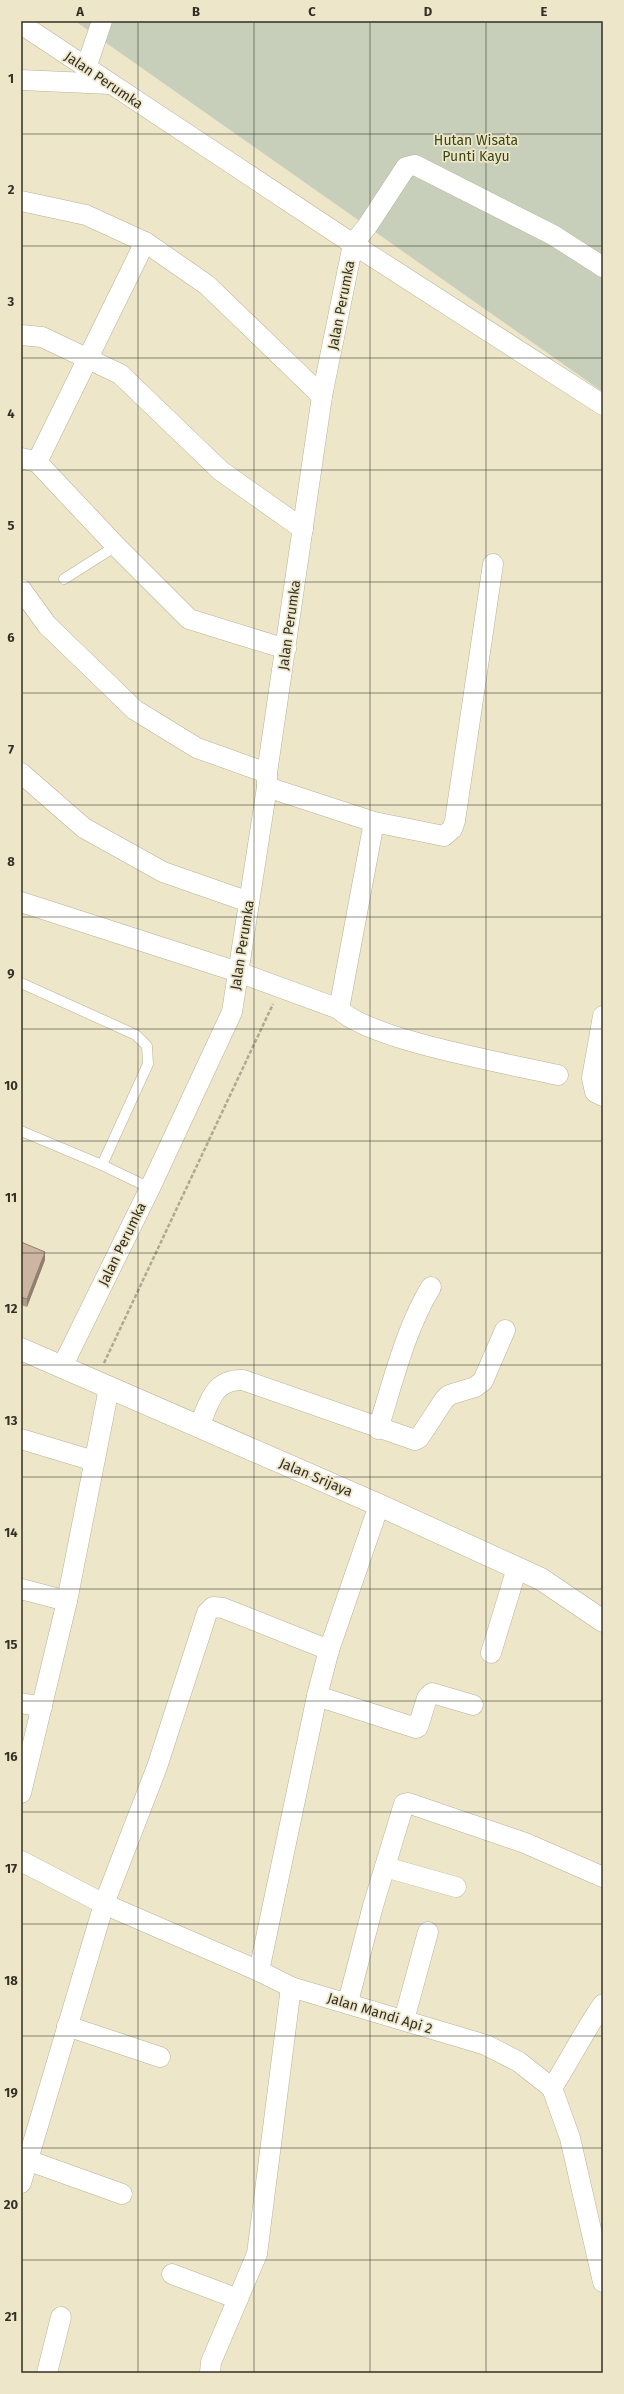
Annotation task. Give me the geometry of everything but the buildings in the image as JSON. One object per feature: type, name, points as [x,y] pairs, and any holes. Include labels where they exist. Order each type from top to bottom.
[{"type":"street","points":[[86,68],[102,21]]},
{"type":"street","name":"Jalan Perumka","points":[[21,24],[353,244],[322,396],[232,1012],[150,1188],[62,1367]]},
{"type":"street","points":[[21,80],[110,84]]},
{"type":"street","points":[[603,267],[553,235],[415,164],[406,167],[353,244],[603,405]]},
{"type":"street","points":[[21,201],[86,215],[145,242],[206,285],[322,396]]},
{"type":"street","points":[[145,242],[88,357],[29,460],[189,619],[286,649]]},
{"type":"street","points":[[21,335],[42,337],[88,357],[120,374],[221,471],[303,529]]},
{"type":"street","points":[[21,589],[47,625],[136,710],[197,748],[267,780],[374,822],[444,836],[452,830],[455,821],[493,564]]},
{"type":"street","points":[[21,773],[84,828],[163,872],[249,902]]},
{"type":"street","points":[[339,1009],[374,822]]},
{"type":"street","points":[[21,902],[238,972],[339,1009],[346,1016],[366,1027],[431,1045],[558,1075]]},
{"type":"street","points":[[603,1016],[592,1078],[596,1092],[603,1096]]},
{"type":"street","points":[[378,1428],[422,1302],[431,1287]]},
{"type":"street","points":[[199,1427],[214,1393],[221,1384],[232,1380],[243,1380],[403,1438],[417,1439],[449,1395],[475,1387],[483,1381],[505,1330]]},
{"type":"street","name":"Jalan Srijaya","points":[[21,1349],[379,1505],[541,1579],[603,1621]]},
{"type":"street","points":[[21,1793],[67,1601],[94,1461],[102,1385]]},
{"type":"street","points":[[21,1439],[94,1461]]},
{"type":"street","points":[[259,1971],[317,1696],[329,1650],[379,1505]]},
{"type":"street","points":[[491,1653],[517,1568]]},
{"type":"street","points":[[21,1589],[67,1601]]},
{"type":"street","points":[[21,2182],[104,1904],[157,1767],[207,1613],[212,1607],[223,1608],[329,1650]]},
{"type":"street","points":[[317,1696],[416,1728],[418,1727],[427,1698],[432,1693],[474,1705]]},
{"type":"street","points":[[21,1703],[42,1707]]},
{"type":"street","points":[[348,2002],[402,1806],[408,1803],[525,1843],[603,1877]]},
{"type":"street","name":"Jalan Mandi Api 2","points":[[21,1861],[104,1904],[259,1971],[291,1987],[348,2002],[486,2045],[519,2062],[552,2088]]},
{"type":"street","points":[[385,1867],[456,1887]]},
{"type":"street","points":[[404,2020],[428,1932]]},
{"type":"street","points":[[210,2373],[211,2362],[257,2254],[291,1987]]},
{"type":"street","points":[[603,2004],[587,2027],[575,2053],[552,2088],[570,2138],[597,2223],[603,2282]]},
{"type":"street","points":[[68,2026],[160,2057]]},
{"type":"street","points":[[27,2160],[122,2194]]},
{"type":"street","points":[[172,2274],[238,2299]]},
{"type":"street","points":[[47,2373],[61,2317]]},
{"type":"lane","points":[[64,579],[116,546]]},
{"type":"lane","points":[[21,983],[136,1035],[147,1046],[148,1064],[102,1165]]},
{"type":"lane","points":[[21,1131],[102,1165],[150,1188]]},
{"type":"path","points":[[102,1385],[281,988]]},
{"type":"green space","name":"Hutan Wisata Punti Kayu","points":[[75,21],[603,21],[603,392]]}]
